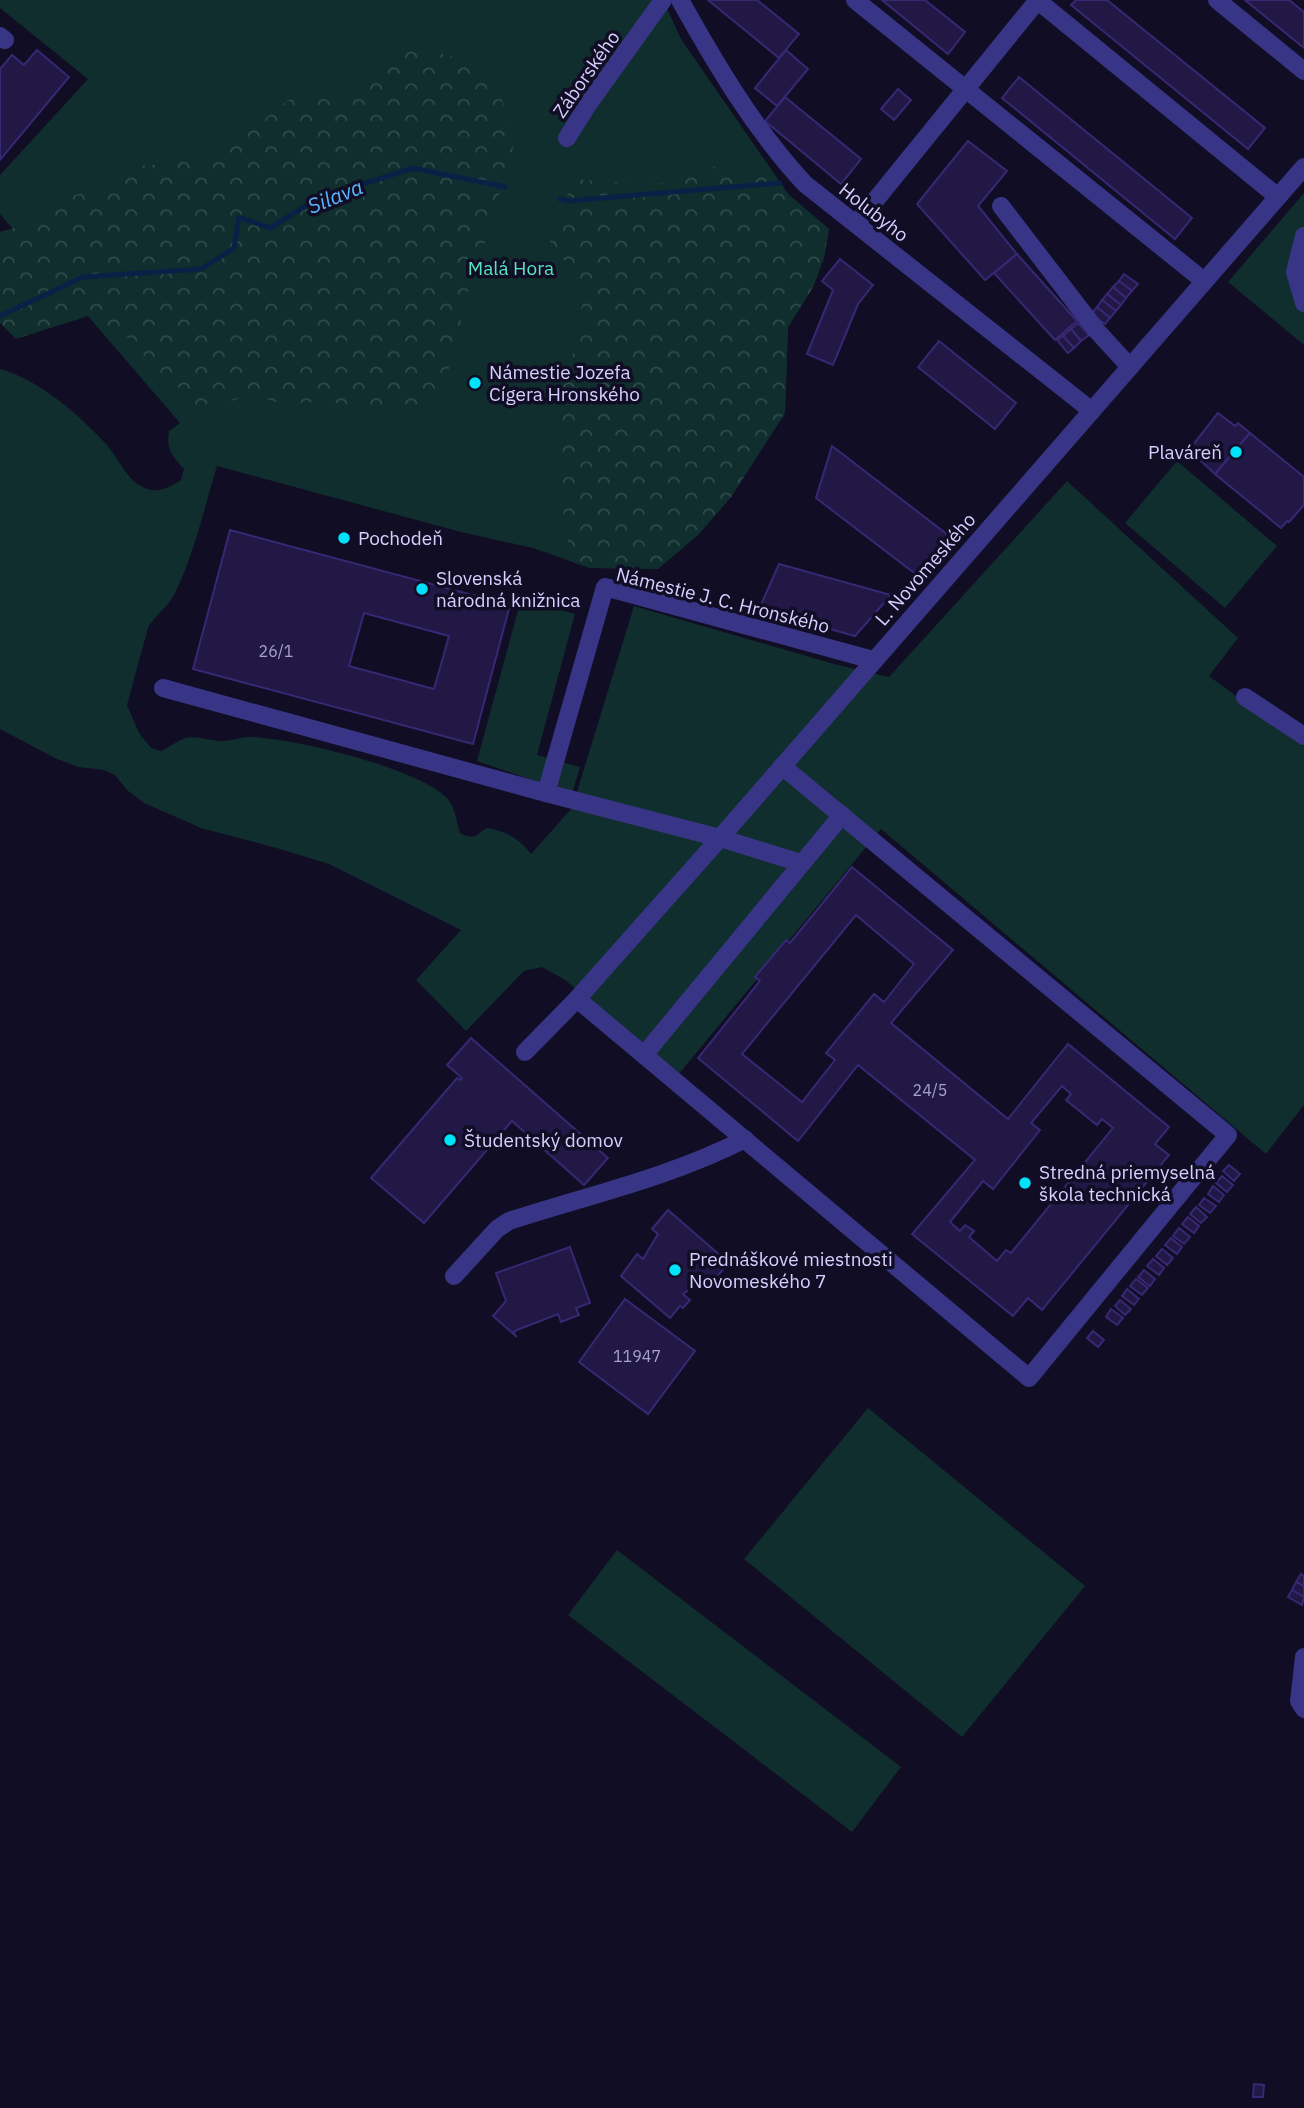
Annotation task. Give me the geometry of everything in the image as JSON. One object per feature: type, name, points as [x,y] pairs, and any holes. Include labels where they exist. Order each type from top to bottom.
[{"type":"street","name":"Záborského","points":[[567,138],[663,0]]},
{"type":"street","name":"Holubyho","points":[[680,0],[724,78],[782,159],[805,184],[1092,411]]},
{"type":"street","points":[[855,0],[1204,282]]},
{"type":"street","points":[[856,224],[1037,0],[1278,197]]},
{"type":"street","points":[[1217,0],[1304,71]]},
{"type":"street","name":"L. Novomeského","points":[[525,1052],[577,999],[720,838],[1304,167]]},
{"type":"street","points":[[1001,206],[1097,331],[1130,367]]},
{"type":"street","points":[[1304,236],[1295,272],[1304,303]]},
{"type":"street","name":"Námestie J. C. Hronského","points":[[546,793],[605,587],[873,660]]},
{"type":"street","points":[[163,688],[720,838],[802,863]]},
{"type":"street","points":[[1245,697],[1304,736]]},
{"type":"street","points":[[577,999],[1029,1378],[1228,1135],[782,766]]},
{"type":"street","points":[[644,1055],[842,815]]},
{"type":"street","points":[[454,1276],[496,1229],[509,1221],[655,1177],[708,1158],[746,1139]]},
{"type":"street","points":[[1304,1657],[1299,1701],[1304,1709]]},
{"type":"green space","name":"Malá Hora","points":[[0,0],[663,0],[681,39],[789,195],[829,229],[824,258],[813,287],[788,327],[785,413],[731,497],[698,535],[658,569],[590,568],[533,548],[461,532],[217,466],[181,580],[171,599],[148,628],[127,705],[139,733],[151,748],[161,751],[189,737],[222,741],[249,737],[294,742],[353,756],[410,776],[432,787],[450,802],[460,833],[472,837],[487,828],[500,831],[517,840],[531,854],[572,808],[634,606],[834,664],[889,677],[1067,481],[1238,638],[1209,676],[1304,746],[1304,1105],[1266,1154],[881,829],[678,1075],[565,980],[542,967],[524,971],[466,1031],[416,980],[461,930],[329,864],[201,828],[144,803],[127,790],[115,775],[104,770],[78,767],[55,758],[0,729],[0,369],[30,381],[71,410],[106,444],[135,482],[146,489],[167,488],[181,480],[184,469],[173,456],[168,443],[169,431],[180,423],[0,214],[0,175],[88,79],[0,8]]},
{"type":"green space","points":[[408,45],[457,58],[493,79],[517,135],[482,252],[473,272],[451,362],[438,400],[428,413],[417,414],[325,402],[282,403],[260,398],[191,407],[180,388],[153,372],[137,343],[88,316],[16,339],[0,323],[0,232],[49,218],[60,199],[106,187],[123,167],[163,164],[220,153],[288,100],[302,97],[335,98],[359,89],[376,76],[396,46]]},
{"type":"green space","points":[[716,166],[729,166],[762,174],[780,183],[789,195],[829,229],[824,258],[813,287],[788,327],[785,413],[731,497],[698,535],[658,569],[590,568],[575,563],[564,529],[561,411],[563,383],[575,348],[583,299],[577,265],[558,258],[550,242],[552,231],[574,179],[633,184],[664,183]]},
{"type":"green space","points":[[1304,193],[1304,345],[1228,282]]},
{"type":"green space","points":[[1177,461],[1277,546],[1225,608],[1125,523]]},
{"type":"green space","points":[[521,599],[575,614],[537,755],[580,767],[572,794],[477,761]]},
{"type":"green space","points":[[868,1408],[1085,1586],[962,1737],[744,1559]]},
{"type":"green space","points":[[617,1550],[901,1767],[852,1832],[568,1615]]},
{"type":"building","points":[[708,0],[757,0],[799,34],[779,58]]},
{"type":"building","points":[[882,0],[925,0],[965,32],[948,54]]},
{"type":"building","points":[[1076,0],[1107,0],[1265,128],[1248,149],[1071,5]]},
{"type":"building","points":[[1245,0],[1289,0],[1304,12],[1304,48]]},
{"type":"building","points":[[37,50],[69,77],[0,160],[0,69],[12,55],[24,65]]},
{"type":"building","points":[[786,50],[808,69],[777,106],[755,88]]},
{"type":"building","points":[[1019,77],[1192,218],[1175,239],[1002,98]]},
{"type":"building","points":[[898,89],[911,100],[894,120],[881,109]]},
{"type":"building","points":[[785,97],[861,159],[841,184],[765,121]]},
{"type":"building","points":[[968,141],[1007,171],[978,206],[1017,254],[985,280],[917,204]]},
{"type":"building","points":[[1017,254],[1077,321],[1055,340],[994,273]]},
{"type":"building","points":[[840,259],[873,285],[858,304],[833,365],[807,354],[833,290],[822,281]]},
{"type":"building","points":[[1124,274],[1138,284],[1132,291],[1119,281]]},
{"type":"building","points":[[1119,281],[1132,291],[1126,298],[1113,287]]},
{"type":"building","points":[[1113,287],[1126,298],[1121,305],[1107,294]]},
{"type":"building","points":[[1107,294],[1121,305],[1116,311],[1102,300]]},
{"type":"building","points":[[1102,300],[1116,311],[1110,318],[1097,307]]},
{"type":"building","points":[[1097,307],[1110,318],[1105,324],[1091,314]]},
{"type":"building","points":[[1078,323],[1089,335],[1081,341],[1071,329]]},
{"type":"building","points":[[1071,329],[1081,341],[1074,348],[1063,336]]},
{"type":"building","points":[[1063,336],[1074,348],[1068,353],[1057,340]]},
{"type":"building","points":[[939,341],[1016,403],[995,429],[918,367]]},
{"type":"building","points":[[1218,413],[1235,426],[1238,423],[1250,433],[1215,474],[1189,450]]},
{"type":"building","points":[[1250,433],[1304,477],[1304,505],[1281,528],[1215,474]]},
{"type":"building","points":[[832,446],[948,535],[917,575],[816,498]]},
{"type":"building","points":[[230,530],[510,605],[473,744],[193,669]],"holes":[[[364,613],[449,636],[434,689],[349,666]]]},
{"type":"building","points":[[779,564],[891,595],[855,636],[759,609]]},
{"type":"building","points":[[852,867],[953,950],[891,1023],[1008,1119],[1068,1044],[1169,1127],[1155,1144],[1169,1155],[1042,1310],[1028,1298],[1013,1316],[912,1234],[975,1160],[858,1065],[798,1141],[698,1058],[760,981],[755,977],[786,940],[790,943]],"holes":[[[856,915],[914,964],[884,1002],[874,994],[826,1053],[835,1060],[802,1102],[742,1054]],[[1062,1086],[1071,1094],[1066,1100],[1097,1125],[1102,1119],[1113,1128],[1011,1253],[1006,1250],[997,1261],[969,1237],[974,1231],[965,1225],[960,1231],[950,1222],[983,1181],[993,1189],[1040,1130],[1031,1123]]]},
{"type":"building","name":"Študentský domov","points":[[471,1038],[608,1158],[584,1185],[512,1121],[424,1223],[371,1178],[457,1078],[461,1080],[447,1065]]},
{"type":"building","points":[[1229,1165],[1240,1174],[1234,1181],[1223,1171]]},
{"type":"building","points":[[1222,1176],[1233,1185],[1227,1192],[1216,1183]]},
{"type":"building","points":[[1213,1186],[1224,1195],[1219,1202],[1208,1194]]},
{"type":"building","points":[[1204,1198],[1216,1206],[1210,1213],[1199,1205]]},
{"type":"building","points":[[1196,1207],[1207,1217],[1201,1223],[1190,1214]]},
{"type":"building","name":"Prednáškové miestnosti Novomeského 7","points":[[668,1210],[729,1263],[712,1282],[706,1277],[683,1294],[690,1300],[683,1308],[680,1306],[670,1318],[621,1276],[637,1254],[643,1259],[658,1234],[652,1229]]},
{"type":"building","points":[[1188,1217],[1199,1226],[1194,1233],[1182,1224]]},
{"type":"building","points":[[1179,1228],[1190,1237],[1184,1244],[1173,1236]]},
{"type":"building","points":[[1171,1238],[1182,1247],[1177,1254],[1165,1245]]},
{"type":"building","points":[[570,1247],[590,1303],[576,1308],[579,1315],[561,1322],[558,1314],[513,1332],[517,1337],[493,1316],[506,1301],[496,1273]]},
{"type":"building","points":[[1162,1249],[1173,1258],[1167,1265],[1156,1256]]},
{"type":"building","points":[[1153,1259],[1164,1268],[1159,1275],[1147,1266]]},
{"type":"building","points":[[1144,1270],[1155,1279],[1150,1286],[1138,1277]]},
{"type":"building","points":[[1136,1279],[1148,1288],[1142,1295],[1130,1286]]},
{"type":"building","points":[[1127,1289],[1139,1299],[1134,1305],[1122,1296]]},
{"type":"building","points":[[625,1299],[695,1351],[648,1414],[579,1362]]},
{"type":"building","points":[[1120,1300],[1131,1309],[1125,1315],[1115,1306]]},
{"type":"building","points":[[1111,1309],[1123,1318],[1117,1325],[1106,1317]]},
{"type":"building","points":[[1093,1331],[1104,1340],[1098,1347],[1087,1338]]},
{"type":"building","points":[[1301,1574],[1304,1576],[1304,1586],[1296,1582]]},
{"type":"building","points":[[1296,1582],[1304,1586],[1304,1597],[1292,1590]]},
{"type":"building","points":[[1292,1590],[1304,1597],[1302,1605],[1288,1597]]},
{"type":"building","points":[[1254,2084],[1264,2085],[1263,2097],[1253,2097]]},
{"type":"waterway","name":"Silava","points":[[0,316],[83,277],[201,269],[234,248],[239,217],[270,228],[317,199],[413,168],[505,187]]},
{"type":"waterway","name":"Silava","points":[[560,199],[567,201],[780,183]]},
{"type":"place","name":"Námestie Jozefa Cígera Hronského","points":[[475,383]]},
{"type":"place","name":"Plaváreň","points":[[1236,452]]},
{"type":"place","name":"Pochodeň","points":[[344,538]]},
{"type":"place","name":"Slovenská národná knižnica","points":[[422,589]]},
{"type":"place","name":"Študentský domov","points":[[450,1140]]},
{"type":"place","name":"Stredná priemyselná škola technická","points":[[1025,1183]]},
{"type":"place","name":"Prednáškové miestnosti Novomeského 7","points":[[675,1270]]}]
